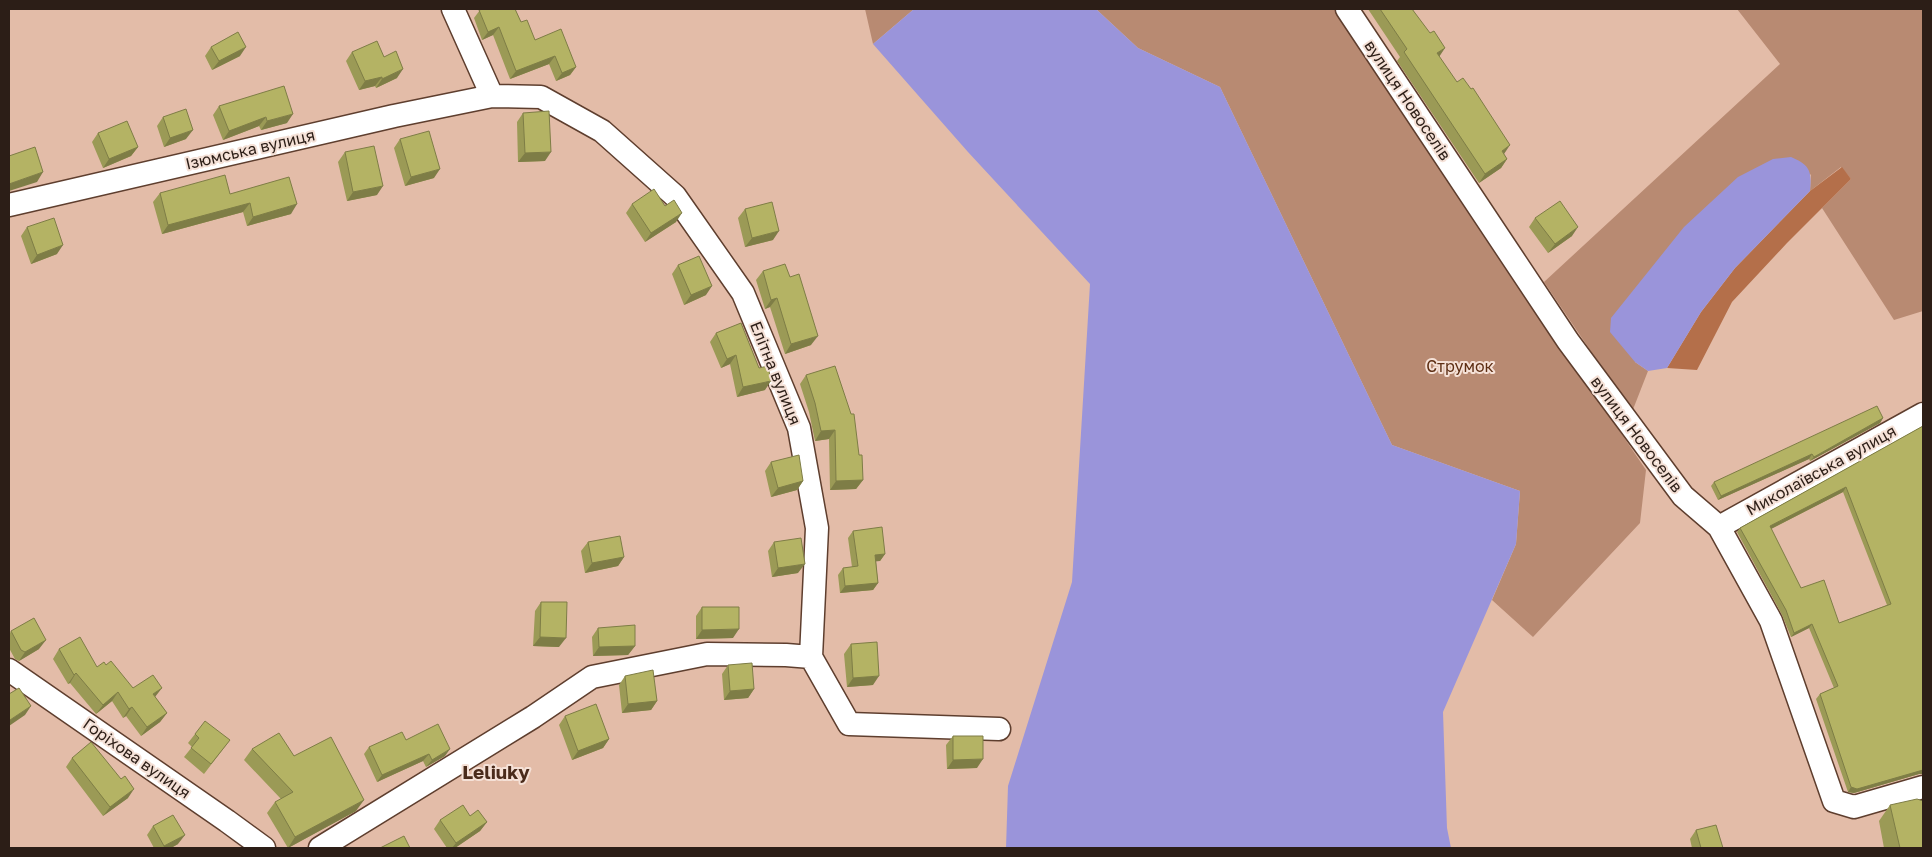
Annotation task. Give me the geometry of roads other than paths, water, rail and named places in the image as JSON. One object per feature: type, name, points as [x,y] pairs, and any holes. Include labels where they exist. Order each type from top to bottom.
[{"type":"street","points":[[453,9],[492,96]]},
{"type":"street","name":"вулиця Новоселів","points":[[1347,9],[1568,341],[1684,496],[1720,527],[1771,621],[1834,801],[1854,807],[1923,787]]},
{"type":"street","name":"Ізюмська вулиця","points":[[9,205],[394,116],[492,96]]},
{"type":"street","name":"Елітна вулиця","points":[[492,96],[541,97],[602,131],[675,196],[743,293],[799,428],[816,528],[811,657]]},
{"type":"street","name":"Миколаївська вулиця","points":[[1720,527],[1923,414]]},
{"type":"street","points":[[320,848],[533,716],[592,677],[708,654],[811,657],[849,724],[999,729]]},
{"type":"street","name":"Горіхова вулиця","points":[[9,670],[264,848]]},
{"type":"district","name":"Leliuky","points":[[496,772]]},
{"type":"park label","name":"Струмок","points":[[1460,366]]}]
